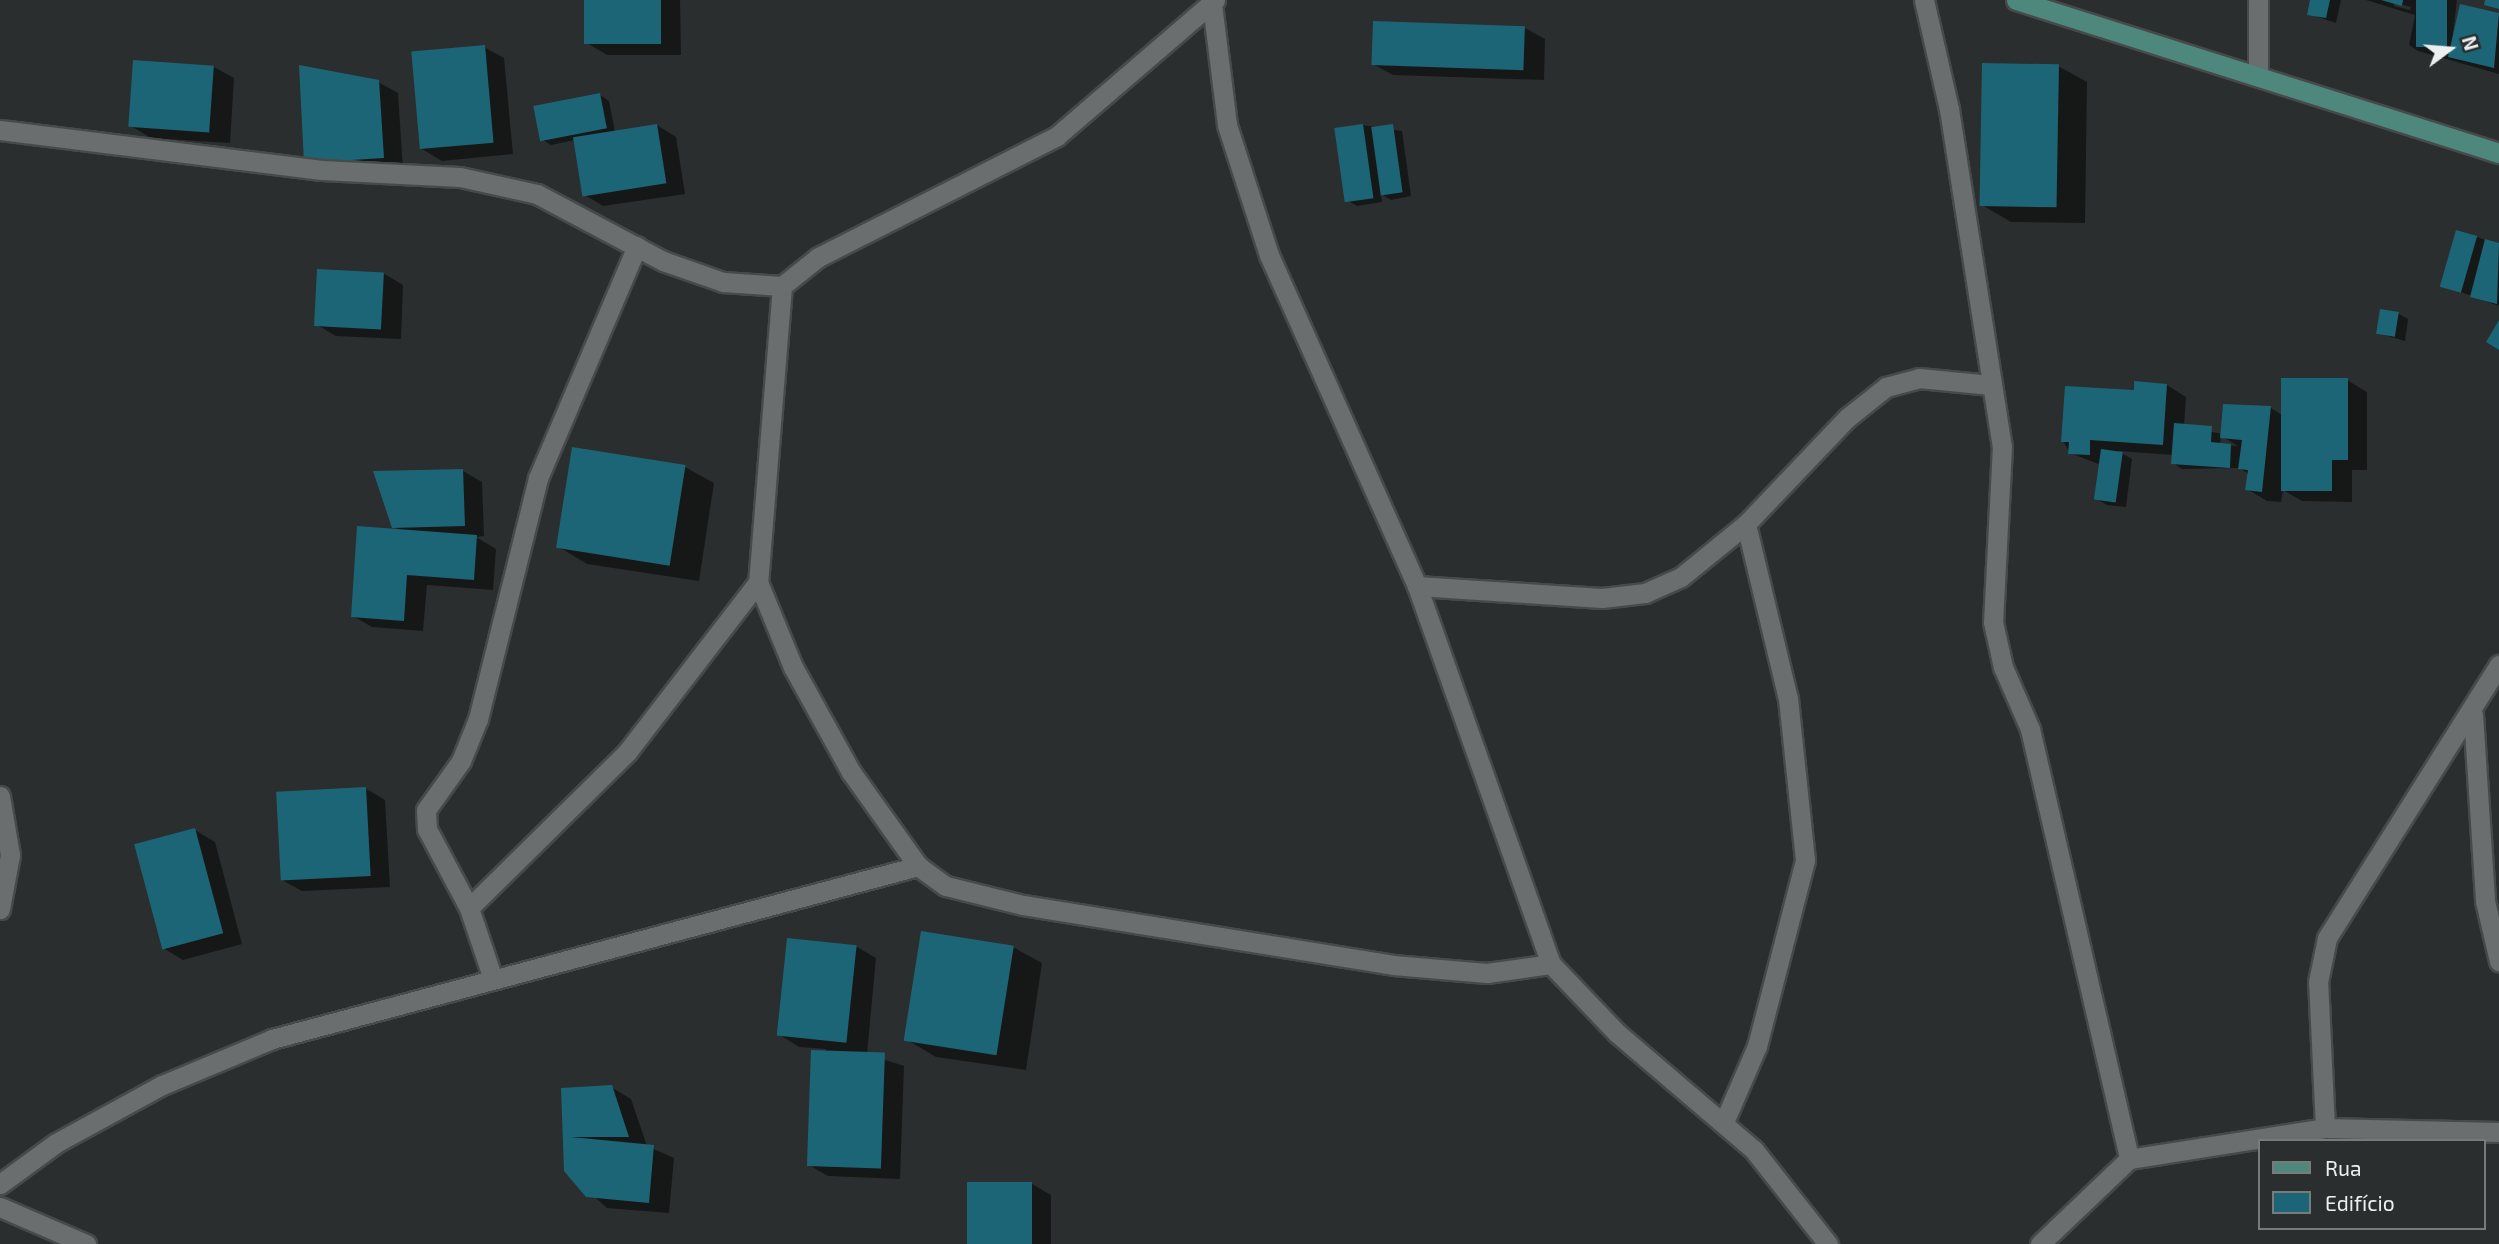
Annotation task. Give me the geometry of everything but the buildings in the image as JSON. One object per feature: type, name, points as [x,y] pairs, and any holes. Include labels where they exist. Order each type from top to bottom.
[{"type":"main road","points":[[2016,0],[2258,73],[2499,153]]},
{"type":"street","points":[[1924,0],[1949,109],[2002,446],[1993,622],[2003,667],[2031,729],[2129,1159]]},
{"type":"street","points":[[2258,0],[2258,73]]},
{"type":"street","points":[[0,130],[322,170],[460,177],[537,194],[637,246],[723,282],[782,286],[817,258],[1057,135],[1214,2]]},
{"type":"street","points":[[1214,2],[1227,125],[1269,255],[1417,586],[1551,964],[1617,1033],[1724,1122],[1808,1212],[1828,1244]]},
{"type":"street","points":[[493,979],[469,908],[427,830],[426,810],[461,761],[478,719],[538,478],[637,246]]},
{"type":"street","points":[[782,286],[758,582],[793,667],[851,772],[918,866],[946,886],[1023,905],[1380,963],[1487,972],[1551,964]]},
{"type":"street","points":[[1417,586],[1602,598],[1645,593],[1681,577],[1746,524],[1847,418],[1886,387],[1919,378],[1991,386]]},
{"type":"street","points":[[1724,1122],[1757,1046],[1805,860],[1788,699],[1746,524]]},
{"type":"street","points":[[469,908],[628,751],[758,582]]},
{"type":"street","points":[[2325,1128],[2319,982],[2327,938],[2473,714],[2499,665]]},
{"type":"street","points":[[2473,714],[2485,901],[2499,961]]},
{"type":"street","points":[[0,796],[10,855],[0,909]]},
{"type":"street","points":[[0,1184],[56,1143],[163,1085],[272,1039],[918,866]]},
{"type":"street","points":[[2040,1244],[2129,1159],[2325,1128],[2499,1132]]},
{"type":"street","points":[[0,1207],[86,1244]]}]
